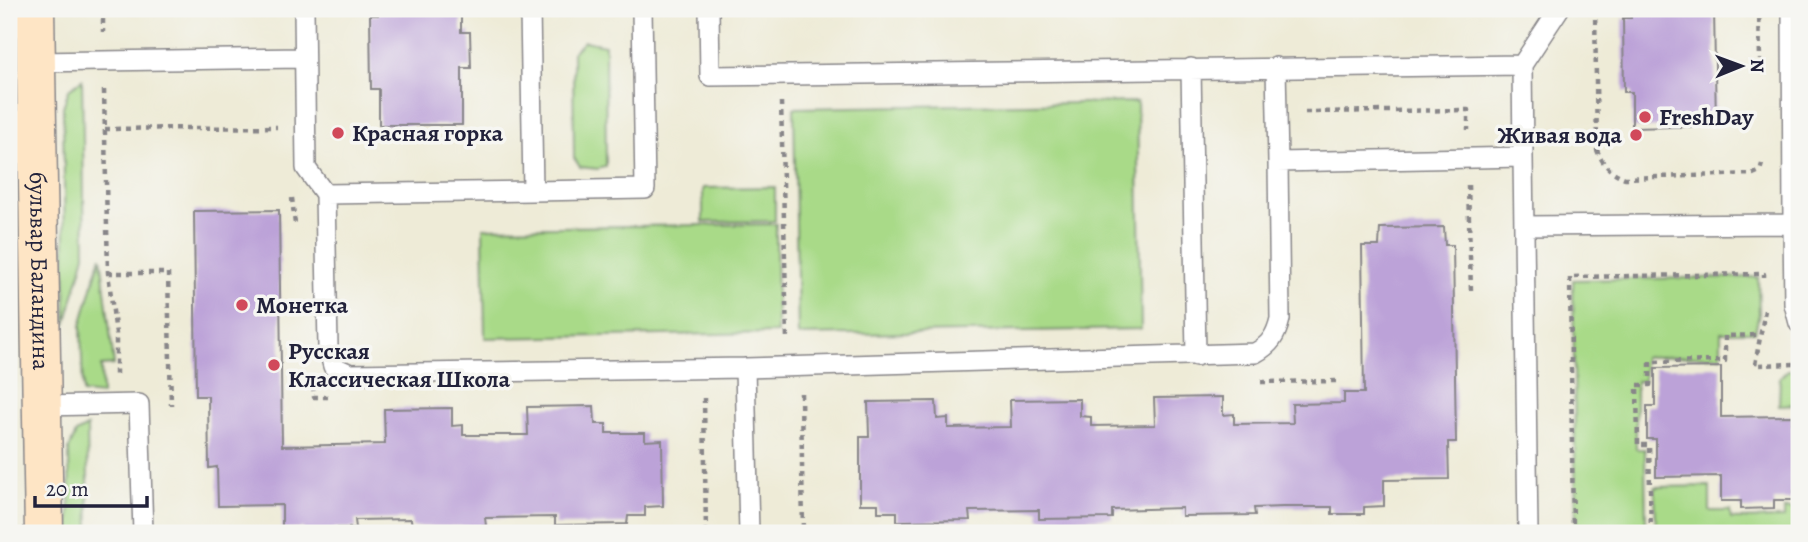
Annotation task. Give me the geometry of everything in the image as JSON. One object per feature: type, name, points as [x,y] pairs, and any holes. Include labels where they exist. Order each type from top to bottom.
[{"type":"main road","name":"бульвар Баландина","points":[[35,9],[44,533]]},
{"type":"lane","points":[[304,9],[306,168],[326,194],[329,358],[341,372],[350,374],[796,367],[1255,353],[1266,346],[1276,334],[1280,319],[1276,67]]},
{"type":"lane","points":[[530,9],[533,191]]},
{"type":"lane","points":[[326,194],[645,189],[642,9]]},
{"type":"lane","points":[[709,9],[710,76],[1522,65]]},
{"type":"lane","points":[[1528,533],[1522,65],[1559,9]]},
{"type":"lane","points":[[1792,9],[1794,304],[1799,323]]},
{"type":"lane","points":[[36,62],[304,58]]},
{"type":"lane","points":[[1191,68],[1196,356]]},
{"type":"lane","points":[[1278,162],[1523,157]]},
{"type":"lane","points":[[1524,226],[1793,225]]},
{"type":"lane","points":[[746,368],[749,533]]},
{"type":"lane","points":[[42,406],[139,404],[143,533]]},
{"type":"path","points":[[103,9],[108,273],[117,372],[110,404]]},
{"type":"path","points":[[1595,9],[1597,150],[1602,163],[1612,173],[1625,178],[1753,174],[1760,171],[1762,162]]},
{"type":"path","points":[[1759,9],[1760,65]]},
{"type":"path","points":[[780,73],[786,336],[796,367]]},
{"type":"path","points":[[105,129],[291,127]]},
{"type":"path","points":[[292,193],[296,228]]},
{"type":"path","points":[[108,273],[167,273],[171,410]]},
{"type":"path","points":[[1573,533],[1570,276],[1764,274],[1765,286]]},
{"type":"path","points":[[1765,299],[1755,365],[1799,364]]},
{"type":"path","points":[[1651,533],[1649,445],[1638,445],[1637,386],[1650,385],[1650,362],[1725,360],[1725,336],[1759,335]]},
{"type":"path","points":[[309,379],[314,397],[342,397]]},
{"type":"path","points":[[1258,383],[1340,381]]},
{"type":"path","points":[[803,533],[801,390],[814,389]]},
{"type":"green space","points":[[584,41],[605,45],[606,166],[598,169],[580,167],[574,158],[573,52]]},
{"type":"green space","points":[[82,80],[85,255],[66,324],[63,107],[69,89]]},
{"type":"green space","points":[[1137,102],[1141,329],[798,335],[794,108]]},
{"type":"green space","points":[[775,187],[775,221],[703,222],[703,188]]},
{"type":"green space","points":[[776,224],[777,333],[485,338],[483,228]]},
{"type":"green space","points":[[101,256],[114,365],[101,366],[102,395],[83,393],[81,326]]},
{"type":"green space","points":[[1758,277],[1759,314],[1755,332],[1721,332],[1721,356],[1644,357],[1644,381],[1636,381],[1636,449],[1645,449],[1646,533],[1576,533],[1573,280]]},
{"type":"green space","points":[[1788,370],[1799,370],[1799,404],[1779,405],[1780,377]]},
{"type":"green space","points":[[87,427],[89,533],[70,533],[69,449],[76,433]]},
{"type":"green space","points":[[1710,486],[1710,511],[1730,511],[1731,519],[1784,518],[1784,509],[1799,509],[1799,533],[1656,533],[1655,487]]},
{"type":"building","points":[[378,9],[461,9],[461,32],[470,32],[471,68],[462,68],[462,125],[379,125],[379,89],[371,89],[370,15],[378,15]]},
{"type":"building","points":[[1631,9],[1714,9],[1716,126],[1632,128],[1632,92],[1624,92],[1623,18],[1631,18]]},
{"type":"building","points":[[279,210],[282,446],[385,444],[384,409],[452,408],[452,426],[463,425],[463,435],[528,435],[527,407],[594,406],[595,424],[606,424],[606,433],[645,433],[645,441],[662,440],[663,506],[645,507],[645,516],[628,516],[627,524],[555,525],[555,517],[485,518],[486,526],[412,527],[411,519],[355,520],[356,528],[334,528],[335,533],[303,533],[303,528],[282,529],[282,505],[218,506],[217,467],[209,468],[208,396],[196,396],[194,211]]},
{"type":"building","points":[[1444,227],[1445,245],[1453,245],[1456,442],[1448,442],[1449,479],[1384,480],[1384,506],[1364,507],[1364,514],[1332,514],[1332,507],[1283,507],[1254,508],[1255,515],[1182,516],[1182,508],[1112,510],[1112,518],[1039,519],[1039,510],[969,511],[970,520],[897,521],[897,512],[878,512],[878,504],[860,504],[860,437],[869,437],[868,402],[936,401],[937,419],[948,418],[948,428],[1011,427],[1010,400],[1080,399],[1080,416],[1091,417],[1091,426],[1155,425],[1154,398],[1223,397],[1223,415],[1234,414],[1234,424],[1293,423],[1292,404],[1344,403],[1344,393],[1364,393],[1362,246],[1379,246],[1380,228]]},
{"type":"building","points":[[1721,367],[1721,417],[1792,416],[1792,425],[1799,425],[1799,491],[1794,491],[1794,500],[1774,500],[1774,508],[1741,509],[1741,501],[1721,501],[1721,476],[1656,477],[1656,439],[1647,439],[1647,406],[1655,406],[1655,368]]},
{"type":"place","name":"FreshDay","points":[[1645,117]]},
{"type":"place","name":"Красная горка","points":[[338,133]]},
{"type":"place","name":"Живая вода","points":[[1636,135]]},
{"type":"place","name":"Монетка","points":[[242,305]]},
{"type":"place","name":"Русская Классическая Школа","points":[[274,365]]}]
